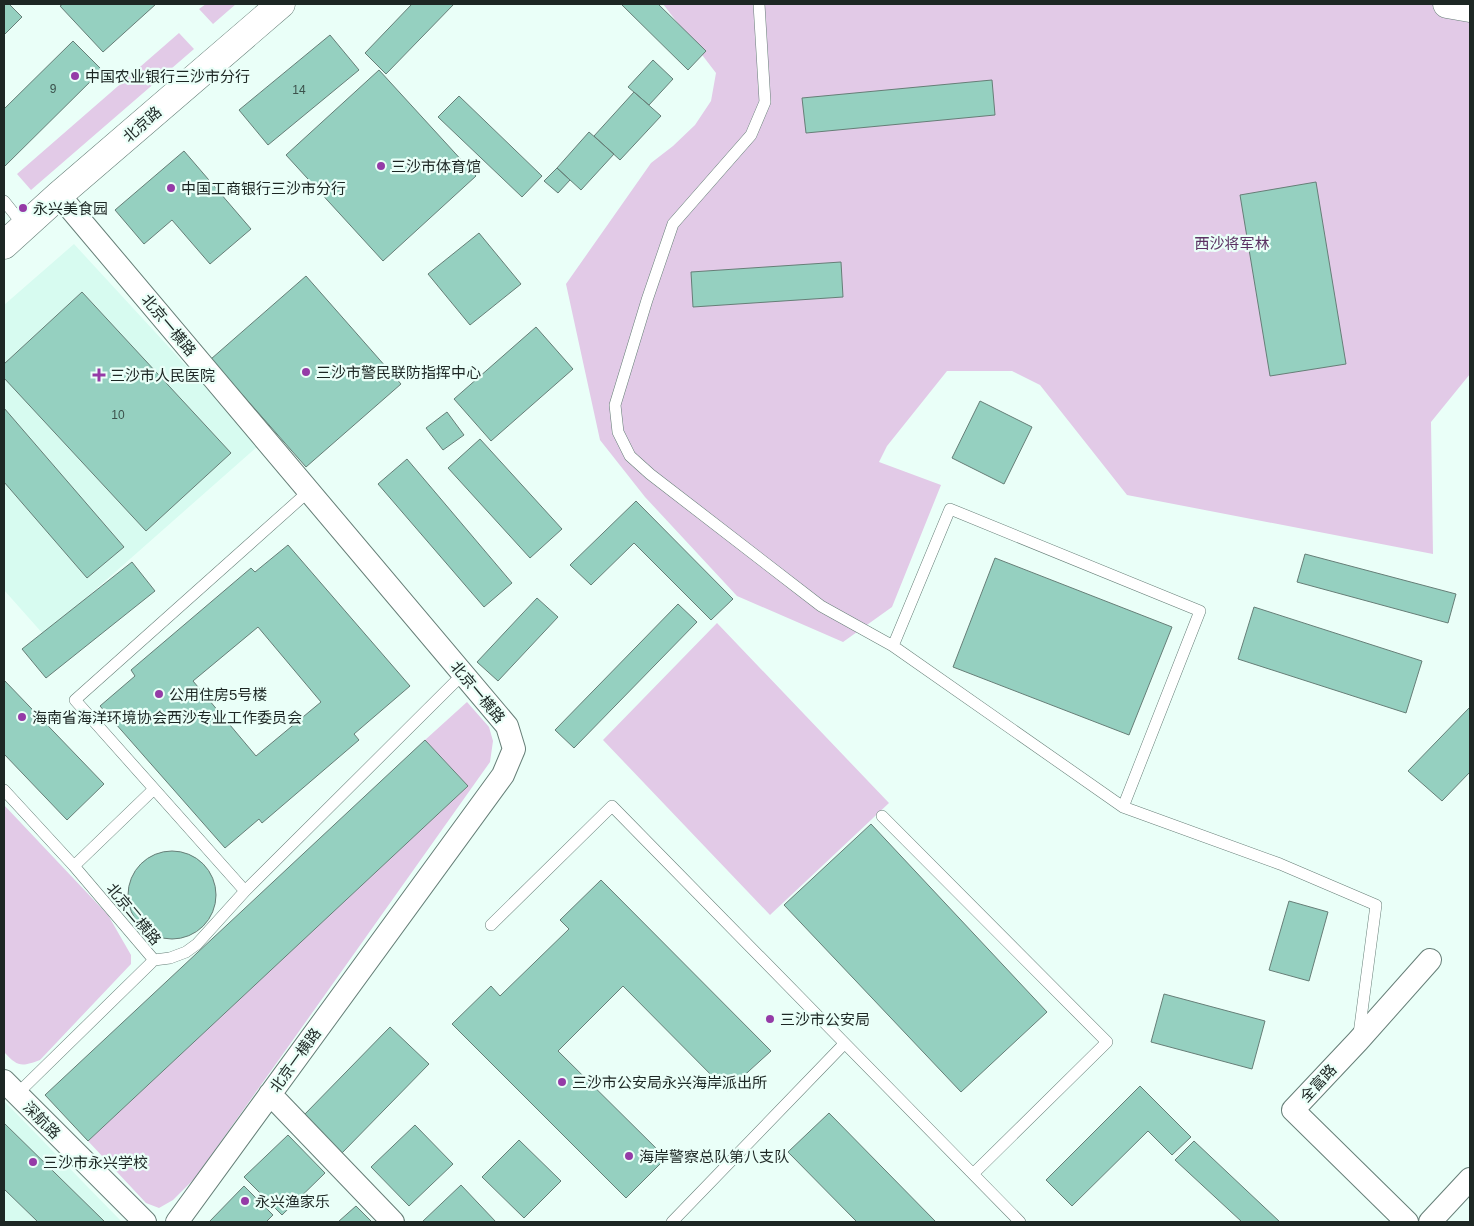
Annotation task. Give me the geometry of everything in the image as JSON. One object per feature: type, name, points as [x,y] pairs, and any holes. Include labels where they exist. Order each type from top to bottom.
[{"type":"street","name":"北京路","points":[[4,245],[59,195],[281,4]]},
{"type":"street","points":[[1447,4],[1470,8]]},
{"type":"street","name":"北京一横路","points":[[59,195],[507,726],[514,749],[503,775],[177,1222]]},
{"type":"street","name":"全富路","points":[[1406,1222],[1293,1110],[1430,960]]},
{"type":"street","name":"深航路","points":[[10,1088],[145,1222]]},
{"type":"street","points":[[270,1094],[393,1222]]},
{"type":"street","points":[[1430,1222],[1470,1179]]},
{"type":"lane","points":[[759,4],[765,102],[751,135],[673,224],[646,300],[615,405],[618,432],[630,456],[650,474],[821,606],[893,646],[1124,807],[1280,864],[1376,904],[1358,1041]]},
{"type":"lane","points":[[4,201],[24,226]]},
{"type":"lane","points":[[245,891],[75,700],[309,491]]},
{"type":"lane","points":[[893,646],[950,508],[1200,611],[1124,807]]},
{"type":"lane","points":[[154,960],[170,958],[186,952],[197,944],[245,891],[463,674]]},
{"type":"lane","points":[[74,866],[154,789]]},
{"type":"lane","name":"北京二横路","points":[[4,790],[74,866],[154,960],[10,1088]]},
{"type":"lane","points":[[491,925],[612,806],[1020,1222]]},
{"type":"lane","points":[[882,816],[1107,1042],[973,1174]]},
{"type":"lane","points":[[672,1222],[844,1044]]},
{"type":"shaded area","name":"三沙市人民医院","points":[[74,244],[259,445],[44,635],[4,590],[4,305]]},
{"type":"shaded area","name":"三沙市永兴学校","points":[[4,1101],[122,1222],[4,1222]]},
{"type":"green space","points":[[206,4],[236,4],[213,24],[199,9]]},
{"type":"green space","name":"西沙将军林","points":[[663,4],[1470,4],[1470,374],[1431,422],[1433,554],[1127,495],[1040,385],[1012,371],[947,371],[887,446],[879,462],[941,485],[892,607],[843,642],[737,596],[645,497],[600,440],[566,284],[651,163],[673,146],[695,125],[711,101],[716,73]]},
{"type":"green space","points":[[179,33],[194,49],[31,190],[17,174]]},
{"type":"green space","points":[[717,623],[889,803],[770,915],[603,740]]},
{"type":"green space","points":[[467,702],[489,727],[493,741],[490,762],[195,1178],[173,1200],[159,1208],[146,1203],[88,1141],[468,786],[425,740]]},
{"type":"green space","points":[[4,805],[108,915],[131,955],[131,964],[40,1060],[28,1064],[20,1064],[13,1061],[4,1052]]},
{"type":"building","points":[[4,4],[9,4],[22,17],[4,35]]},
{"type":"building","points":[[63,4],[156,4],[103,52],[60,6]]},
{"type":"building","points":[[412,4],[454,4],[386,74],[365,53]]},
{"type":"building","points":[[621,4],[658,4],[706,51],[688,70]]},
{"type":"building","points":[[330,35],[359,70],[268,145],[239,110]]},
{"type":"building","points":[[73,41],[102,70],[4,167],[4,109]]},
{"type":"building","points":[[653,60],[673,79],[649,105],[628,87]]},
{"type":"building","name":"三沙市体育馆","points":[[379,70],[476,176],[383,261],[286,155]]},
{"type":"building","points":[[992,80],[995,115],[806,133],[802,98]]},
{"type":"building","points":[[634,92],[661,116],[620,160],[594,136]]},
{"type":"building","points":[[459,96],[542,176],[522,197],[438,117]]},
{"type":"building","points":[[589,132],[614,154],[581,190],[557,168]]},
{"type":"building","points":[[184,151],[251,229],[210,264],[172,220],[144,244],[115,210]]},
{"type":"building","points":[[557,168],[570,180],[558,193],[544,181]]},
{"type":"building","points":[[1316,182],[1346,364],[1270,376],[1240,195]]},
{"type":"building","points":[[479,233],[521,284],[470,325],[428,274]]},
{"type":"building","points":[[841,262],[843,297],[693,307],[691,272]]},
{"type":"building","name":"三沙市警民联防指挥中心","points":[[306,276],[401,384],[306,467],[211,359]]},
{"type":"building","name":"三沙市人民医院","points":[[82,292],[231,453],[146,531],[4,378],[4,364]]},
{"type":"building","points":[[536,327],[573,369],[491,441],[454,399]]},
{"type":"building","points":[[980,401],[1032,427],[1004,484],[952,458]]},
{"type":"building","points":[[4,408],[124,547],[87,578],[4,482]]},
{"type":"building","points":[[447,412],[464,435],[443,450],[426,428]]},
{"type":"building","points":[[480,439],[562,529],[530,558],[448,468]]},
{"type":"building","points":[[407,459],[512,583],[484,607],[378,484]]},
{"type":"building","points":[[636,501],[733,599],[711,620],[634,543],[591,585],[570,565]]},
{"type":"building","name":"公用住房5号楼","points":[[288,545],[410,686],[354,734],[359,740],[262,823],[259,819],[225,848],[100,706],[135,676],[131,670],[251,568],[255,572]],"holes":[[[258,627],[321,702],[256,756],[193,681]]]},
{"type":"building","points":[[1305,554],[1456,594],[1448,623],[1297,582]]},
{"type":"building","points":[[995,558],[1172,627],[1129,735],[953,667]]},
{"type":"building","points":[[132,562],[155,591],[46,678],[22,649]]},
{"type":"building","points":[[537,598],[558,617],[498,681],[477,662]]},
{"type":"building","points":[[678,604],[697,622],[574,748],[555,730]]},
{"type":"building","points":[[1254,607],[1422,661],[1406,713],[1238,659]]},
{"type":"building","name":"海南省海洋环境协会西沙专业工作委员会","points":[[4,680],[104,784],[67,820],[4,754]]},
{"type":"building","points":[[1470,707],[1470,772],[1442,801],[1408,771]]},
{"type":"building","points":[[425,740],[468,786],[88,1141],[45,1095]]},
{"type":"building","points":[[871,824],[1047,1012],[961,1092],[784,905]]},
{"type":"building","points":[[172,851],[189,854],[197,858],[209,870],[213,878],[216,895],[213,912],[209,920],[197,932],[189,936],[172,939],[155,936],[147,932],[135,920],[131,912],[128,895],[131,878],[135,870],[147,858],[155,854]]},
{"type":"building","points":[[601,880],[771,1051],[727,1091],[623,986],[558,1051],[666,1158],[626,1198],[452,1024],[491,986],[500,996],[569,929],[560,920]]},
{"type":"building","points":[[1289,901],[1328,912],[1309,981],[1269,970]]},
{"type":"building","points":[[1164,994],[1265,1021],[1252,1069],[1151,1042]]},
{"type":"building","points":[[390,1027],[429,1064],[342,1153],[304,1115]]},
{"type":"building","points":[[1140,1086],[1191,1137],[1172,1155],[1148,1131],[1072,1206],[1046,1180]]},
{"type":"building","points":[[829,1113],[936,1222],[857,1222],[788,1152]]},
{"type":"building","name":"三沙市永兴学校","points":[[4,1123],[105,1222],[38,1222],[4,1189]]},
{"type":"building","points":[[415,1125],[453,1164],[409,1206],[371,1167]]},
{"type":"building","points":[[288,1135],[325,1173],[282,1215],[244,1177]]},
{"type":"building","points":[[519,1140],[561,1181],[524,1218],[482,1177]]},
{"type":"building","points":[[1194,1141],[1280,1222],[1242,1222],[1175,1160]]},
{"type":"building","points":[[461,1185],[496,1222],[422,1222]]},
{"type":"building","name":"永兴渔家乐","points":[[244,1186],[273,1215],[266,1222],[209,1222]]},
{"type":"building","points":[[356,1206],[372,1222],[338,1222]]},
{"type":"place","name":"中国农业银行三沙市分行","points":[[75,76]]},
{"type":"place","name":"三沙市体育馆","points":[[381,166]]},
{"type":"place","name":"中国工商银行三沙市分行","points":[[171,188]]},
{"type":"place","name":"永兴美食园","points":[[23,208]]},
{"type":"place","name":"三沙市警民联防指挥中心","points":[[306,372]]},
{"type":"place","name":"三沙市人民医院","points":[[99,375]]},
{"type":"place","name":"公用住房5号楼","points":[[159,694]]},
{"type":"place","name":"海南省海洋环境协会西沙专业工作委员会","points":[[22,717]]},
{"type":"place","name":"三沙市公安局","points":[[770,1019]]},
{"type":"place","name":"三沙市公安局永兴海岸派出所","points":[[562,1082]]},
{"type":"place","name":"海岸警察总队第八支队","points":[[629,1156]]},
{"type":"place","name":"三沙市永兴学校","points":[[33,1162]]},
{"type":"place","name":"永兴渔家乐","points":[[245,1201]]}]
